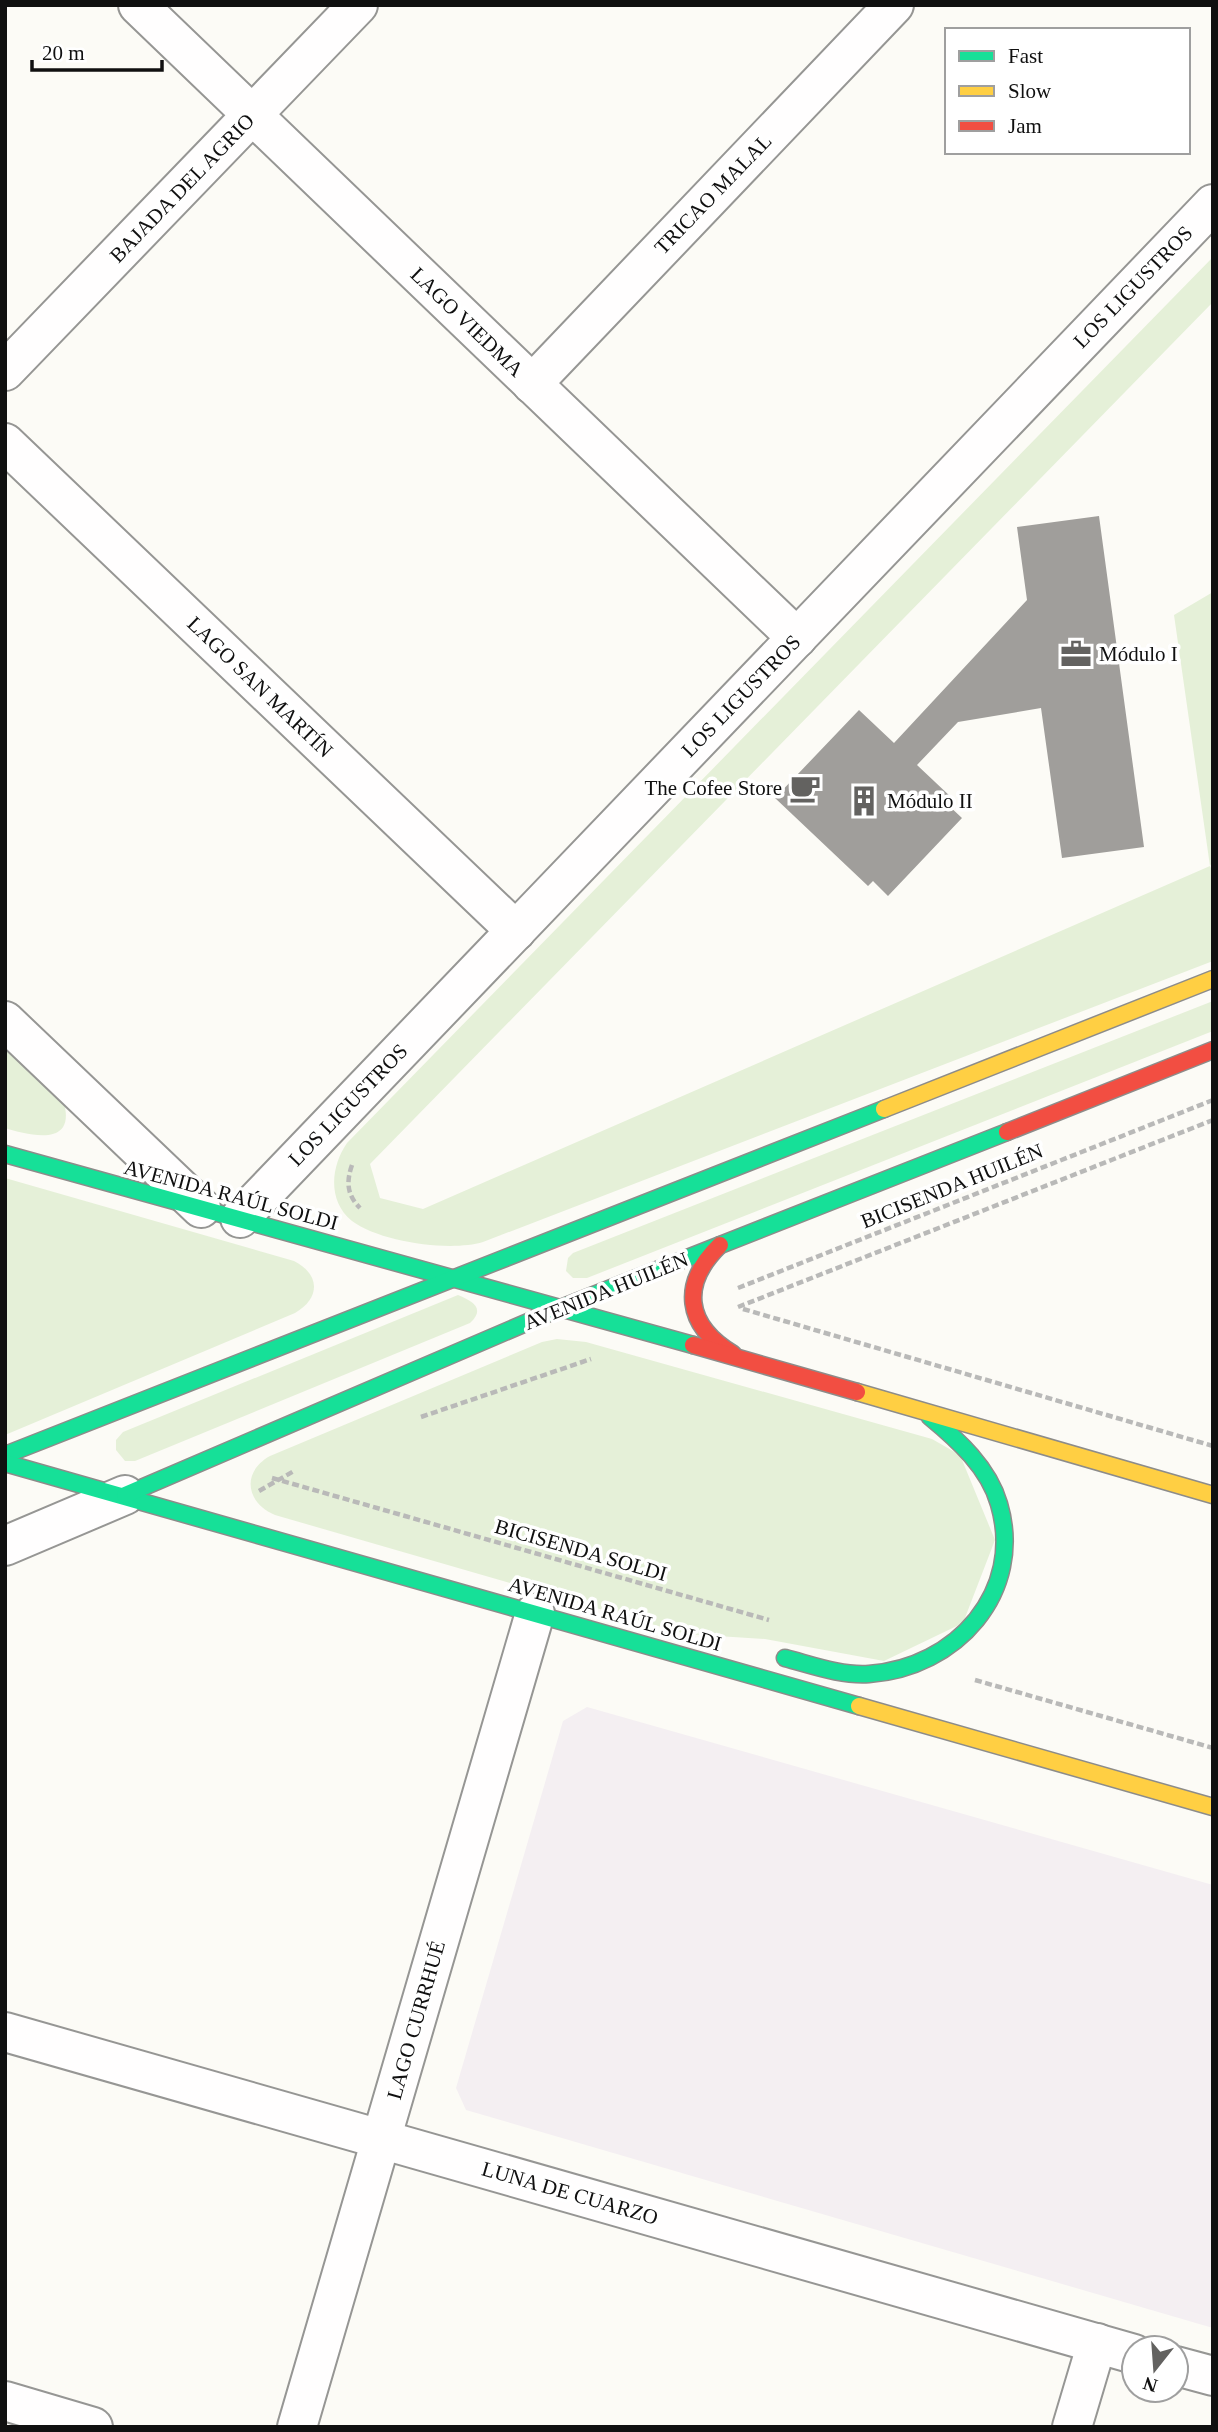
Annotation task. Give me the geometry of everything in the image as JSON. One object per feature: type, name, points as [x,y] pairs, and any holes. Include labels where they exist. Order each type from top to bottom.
[{"type":"main road","points":[[5,1455],[1213,978]]},
{"type":"main road","name":"AVENIDA HUILÉN","points":[[125,1495],[563,1307],[1213,1050]]},
{"type":"main road","name":"AVENIDA RAÚL SOLDI","points":[[5,1154],[563,1307],[1213,1495]]},
{"type":"main road","points":[[720,1245],[704,1262],[695,1278],[694,1309],[703,1330],[710,1338],[726,1350],[752,1361]]},
{"type":"main road","points":[[768,1653],[831,1670],[868,1674],[887,1672],[920,1664],[950,1648],[976,1623],[986,1609],[997,1587],[1003,1563],[1005,1535],[1000,1506],[981,1466],[958,1441],[922,1410]]},
{"type":"main road","name":"AVENIDA RAÚL SOLDI","points":[[5,1463],[1213,1807]]},
{"type":"main road","points":[[668,1651],[728,1652]]},
{"type":"street","name":"LAGO VIEDMA","points":[[138,5],[797,638]]},
{"type":"street","name":"BAJADA DEL AGRIO","points":[[5,372],[358,5]]},
{"type":"street","name":"TRICAO MALAL","points":[[532,384],[894,5]]},
{"type":"street","name":"LOS LIGUSTROS","points":[[240,1218],[1213,204]]},
{"type":"street","name":"LAGO SAN MARTÍN","points":[[5,443],[516,931]]},
{"type":"street","points":[[5,1021],[201,1208]]},
{"type":"street","name":"AVENIDA HUILÉN","points":[[5,1546],[125,1495]]},
{"type":"street","name":"LAGO CURRHUÉ","points":[[297,2427],[536,1613]]},
{"type":"street","name":"LUNA DE CUARZO","points":[[5,2032],[1120,2350]]},
{"type":"street","points":[[1072,2427],[1097,2343]]},
{"type":"street","points":[[1190,2370],[1213,2376]]},
{"type":"street","points":[[5,2401],[93,2427]]},
{"type":"path","name":"BICISENDA HUILÉN","points":[[733,1290],[1213,1100]]},
{"type":"path","points":[[727,1312],[1213,1120]]},
{"type":"path","points":[[738,1307],[1213,1446]]},
{"type":"path","points":[[414,1419],[602,1355]]},
{"type":"path","points":[[252,1495],[300,1467]]},
{"type":"path","name":"BICISENDA SOLDI","points":[[266,1476],[781,1623]]},
{"type":"path","points":[[963,1676],[1213,1748]]},
{"type":"shaded area","points":[[587,1707],[1213,1885],[1213,2328],[466,2110],[456,2088],[563,1721]]},
{"type":"green space","points":[[1213,257],[1213,302],[370,1164],[380,1198],[423,1209],[1210,866],[1213,872],[1213,961],[483,1242],[453,1246],[397,1240],[352,1221],[338,1204],[335,1173],[347,1143]]},
{"type":"green space","points":[[1213,592],[1213,860],[1210,866],[1174,615]]},
{"type":"green space","points":[[1213,1001],[1213,1031],[587,1278],[573,1278],[566,1271],[568,1258],[573,1253]]},
{"type":"green space","points":[[5,1044],[64,1103],[66,1117],[63,1127],[57,1133],[37,1135],[5,1128]]},
{"type":"green space","points":[[5,1178],[294,1261],[303,1266],[313,1279],[313,1293],[295,1313],[5,1435]]},
{"type":"green space","points":[[458,1295],[477,1309],[475,1318],[470,1323],[135,1461],[125,1461],[116,1450],[116,1440],[123,1432]]},
{"type":"green space","points":[[557,1339],[586,1342],[932,1439],[960,1455],[995,1540],[963,1623],[884,1661],[765,1639],[686,1634],[275,1515],[265,1510],[253,1495],[251,1479],[254,1470],[270,1456],[542,1342]]},
{"type":"building","points":[[1099,516],[1144,847],[1062,858],[1041,708],[958,722],[917,765],[952,798],[947,804],[962,818],[888,896],[873,881],[868,886],[775,798],[859,710],[894,743],[1027,600],[1017,527]]},
{"type":"traffic: fast","points":[[5,1455],[884,1109]]},
{"type":"traffic: fast","points":[[125,1495],[563,1307],[1007,1132]]},
{"type":"traffic: fast","points":[[5,1154],[693,1345]]},
{"type":"traffic: fast","points":[[785,1658],[848,1673],[869,1674],[901,1669],[930,1657],[955,1641],[976,1620],[992,1595],[1002,1567],[1004,1536],[999,1504],[980,1467],[962,1445],[930,1417]]},
{"type":"traffic: fast","points":[[5,1463],[859,1706]]},
{"type":"traffic: slow","points":[[884,1109],[1213,979]]},
{"type":"traffic: slow","points":[[857,1392],[1213,1495]]},
{"type":"traffic: slow","points":[[859,1706],[1213,1807]]},
{"type":"traffic: jam","points":[[1007,1132],[1213,1050]]},
{"type":"traffic: jam","points":[[720,1245],[698,1274],[694,1303],[697,1317],[705,1330],[733,1354]]},
{"type":"traffic: jam","points":[[693,1345],[857,1392]]},
{"type":"place","name":"Módulo I","points":[[1076,654]]},
{"type":"place","name":"The Cofee Store","points":[[805,788]]},
{"type":"place","name":"Módulo II","points":[[864,801]]}]
